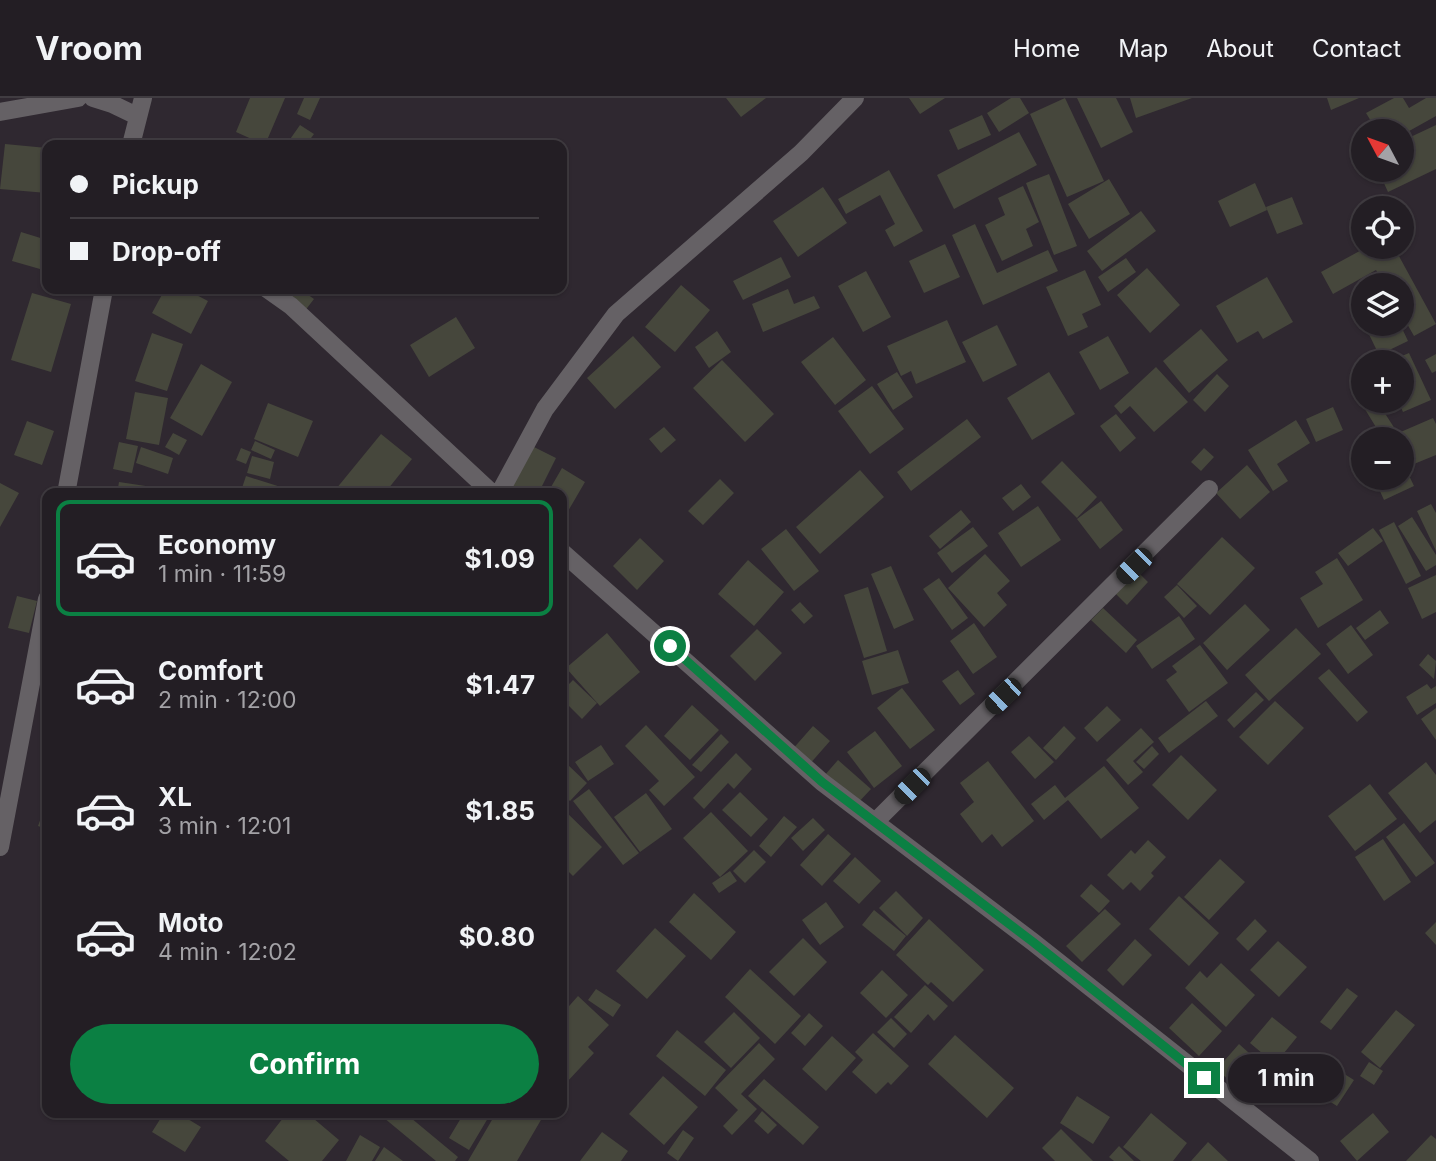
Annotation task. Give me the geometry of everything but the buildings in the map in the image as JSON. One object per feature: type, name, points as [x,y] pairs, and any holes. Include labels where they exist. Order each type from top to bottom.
[{"type":"street","points":[[0,112],[78,98]]},
{"type":"street","points":[[93,98],[137,117]]},
{"type":"street","points":[[132,140],[143,98]]},
{"type":"street","points":[[502,488],[545,409],[616,314],[801,153],[855,98]]},
{"type":"street","points":[[67,488],[103,294]]},
{"type":"street","points":[[274,294],[291,306],[487,488]]},
{"type":"street","points":[[875,822],[1209,489]]},
{"type":"street","points":[[567,556],[822,782],[1033,942],[1310,1161]]},
{"type":"street","points":[[0,847],[42,625]]},
{"type":"route","points":[[670,646],[822,782],[1033,942],[1204,1078]]}]
